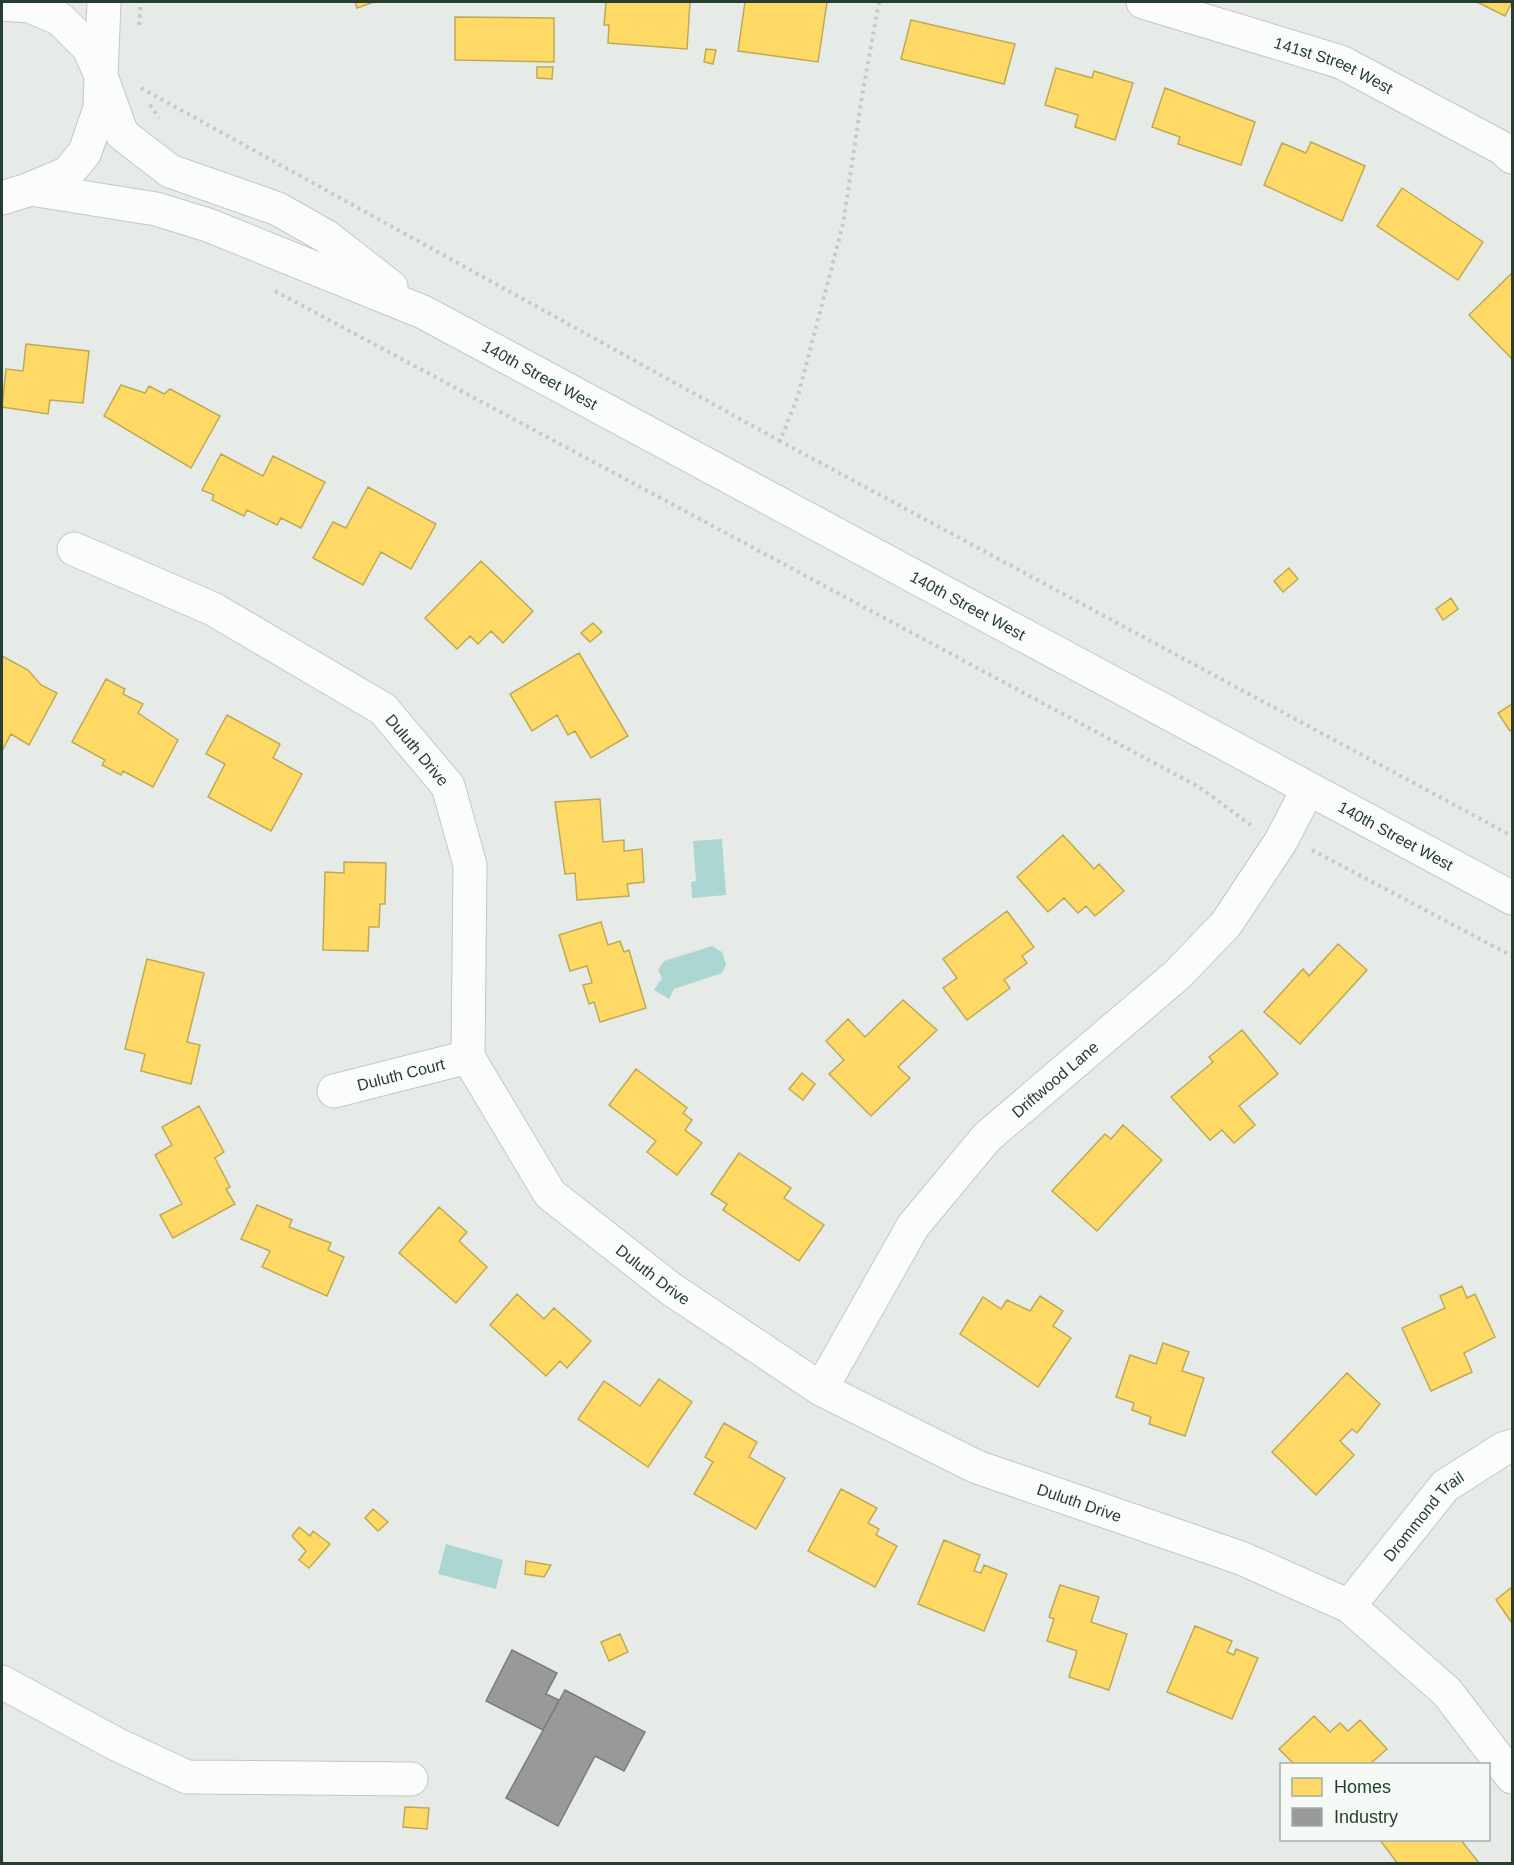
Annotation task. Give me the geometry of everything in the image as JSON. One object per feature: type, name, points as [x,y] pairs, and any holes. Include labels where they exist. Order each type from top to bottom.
[{"type":"street","points":[[11,192],[68,173],[86,152],[100,108],[104,2]]},
{"type":"street","name":"141st Street West","points":[[1143,2],[1341,63],[1502,148],[1512,157]]},
{"type":"street","name":"140th Street West","points":[[2,4],[30,6],[60,19],[89,48],[122,134],[150,158],[170,171],[278,208],[327,237],[423,312]]},
{"type":"street","name":"140th Street West","points":[[11,192],[156,209],[198,222],[423,312],[1512,898]]},
{"type":"street","name":"Duluth Drive","points":[[74,549],[213,609],[383,709],[448,786],[470,865],[468,1057],[550,1194],[671,1289],[821,1389],[977,1467],[1241,1558],[1349,1606],[1447,1692],[1512,1778]]},
{"type":"street","name":"Driftwood Lane","points":[[821,1389],[913,1226],[987,1137],[1177,975],[1226,924],[1281,841],[1308,789]]},
{"type":"street","name":"Duluth Court","points":[[334,1091],[468,1057]]},
{"type":"street","name":"Drommond Trail","points":[[1349,1606],[1445,1486],[1512,1446]]},
{"type":"street","points":[[2,1682],[116,1744],[187,1777],[411,1779]]},
{"type":"path","points":[[138,37],[141,2]]},
{"type":"path","points":[[780,441],[798,396],[843,224],[879,2]]},
{"type":"path","points":[[134,84],[780,441],[1512,836]]},
{"type":"path","points":[[270,288],[1199,787],[1245,823],[1281,841],[1317,851],[1512,956]]},
{"type":"water","points":[[722,839],[726,895],[692,898],[691,882],[696,881],[693,841]]},
{"type":"water","points":[[712,946],[722,952],[726,965],[722,973],[674,989],[669,999],[654,990],[662,978],[658,970],[664,961]]},
{"type":"water","points":[[446,1544],[503,1560],[496,1589],[438,1574]]},
{"type":"building: Homes","points":[[355,2],[374,2],[357,8]]},
{"type":"building: Homes","points":[[606,2],[690,2],[687,49],[608,43],[609,25],[604,25]]},
{"type":"building: Homes","points":[[745,2],[827,2],[818,62],[738,51]]},
{"type":"building: Homes","points":[[1477,2],[1512,2],[1505,16]]},
{"type":"building: Homes","points":[[455,17],[554,18],[554,62],[455,60]]},
{"type":"building: Homes","points":[[911,20],[1015,44],[1004,84],[901,59]]},
{"type":"building: Homes","points":[[706,49],[716,50],[713,64],[704,62]]},
{"type":"building: Homes","points":[[537,67],[553,67],[552,79],[537,78]]},
{"type":"building: Homes","points":[[1056,68],[1092,78],[1094,71],[1133,83],[1115,140],[1075,127],[1078,115],[1045,105]]},
{"type":"building: Homes","points":[[1165,88],[1255,122],[1241,165],[1178,144],[1180,137],[1152,127]]},
{"type":"building: Homes","points":[[1311,142],[1365,166],[1342,221],[1264,185],[1282,143],[1306,153]]},
{"type":"building: Homes","points":[[1402,188],[1483,242],[1458,280],[1377,226]]},
{"type":"building: Homes","points":[[1512,273],[1512,359],[1469,315]]},
{"type":"building: Homes","points":[[26,344],[89,351],[83,403],[50,400],[48,414],[2,407],[6,369],[23,371]]},
{"type":"building: Homes","points":[[121,385],[145,393],[149,386],[164,394],[170,389],[220,416],[191,468],[104,416]]},
{"type":"building: Homes","points":[[221,454],[263,476],[273,456],[325,482],[301,528],[281,518],[277,525],[247,510],[244,516],[212,500],[214,495],[202,490]]},
{"type":"building: Homes","points":[[368,487],[436,524],[411,569],[381,552],[363,585],[313,558],[333,522],[346,528]]},
{"type":"building: Homes","points":[[481,561],[533,611],[503,643],[491,631],[478,644],[470,636],[457,649],[425,618]]},
{"type":"building: Homes","points":[[1289,568],[1298,579],[1283,592],[1274,581]]},
{"type":"building: Homes","points":[[1451,598],[1458,609],[1443,620],[1436,609]]},
{"type":"building: Homes","points":[[593,623],[602,632],[590,642],[581,633]]},
{"type":"building: Homes","points":[[579,653],[628,736],[591,758],[575,731],[568,735],[557,715],[532,731],[510,694]]},
{"type":"building: Homes","points":[[2,656],[28,670],[41,685],[57,693],[29,745],[11,734],[2,751]]},
{"type":"building: Homes","points":[[106,679],[125,689],[123,694],[143,704],[138,713],[178,740],[153,787],[123,771],[121,775],[102,765],[105,760],[72,742]]},
{"type":"building: Homes","points":[[1512,704],[1512,729],[1510,731],[1498,713]]},
{"type":"building: Homes","points":[[227,715],[280,744],[273,758],[302,774],[271,831],[208,797],[225,764],[206,754]]},
{"type":"building: Homes","points":[[600,799],[603,842],[624,840],[624,851],[642,849],[644,882],[627,884],[629,896],[577,900],[575,873],[565,874],[555,802]]},
{"type":"building: Homes","points":[[1063,835],[1094,869],[1099,864],[1124,891],[1095,916],[1086,906],[1078,913],[1064,898],[1048,912],[1017,877]]},
{"type":"building: Homes","points":[[344,862],[386,863],[385,904],[380,904],[379,927],[369,927],[368,951],[323,950],[325,872],[344,873]]},
{"type":"building: Homes","points":[[1007,911],[1034,947],[1022,956],[1027,963],[1004,980],[1010,988],[967,1020],[943,988],[957,978],[943,959]]},
{"type":"building: Homes","points":[[601,922],[608,945],[620,941],[624,952],[629,950],[646,1008],[600,1022],[594,1002],[589,1004],[583,985],[592,983],[587,966],[570,971],[559,935]]},
{"type":"building: Homes","points":[[1338,944],[1367,970],[1300,1044],[1264,1012],[1303,969],[1309,976]]},
{"type":"building: Homes","points":[[147,959],[204,973],[187,1042],[200,1045],[191,1084],[141,1071],[145,1054],[125,1049]]},
{"type":"building: Homes","points":[[903,1000],[937,1030],[898,1067],[910,1078],[871,1116],[829,1074],[844,1060],[826,1041],[848,1019],[865,1037]]},
{"type":"building: Homes","points":[[1242,1030],[1278,1074],[1239,1106],[1255,1125],[1234,1143],[1222,1130],[1210,1140],[1171,1097],[1213,1062],[1209,1057]]},
{"type":"building: Homes","points":[[636,1069],[687,1108],[683,1113],[692,1120],[685,1130],[702,1143],[677,1175],[647,1152],[656,1141],[609,1105]]},
{"type":"building: Homes","points":[[802,1073],[815,1084],[803,1100],[789,1089]]},
{"type":"building: Homes","points":[[199,1106],[224,1152],[215,1158],[230,1187],[226,1189],[235,1204],[173,1238],[160,1215],[182,1204],[155,1155],[172,1145],[162,1127]]},
{"type":"building: Homes","points":[[1123,1125],[1162,1160],[1097,1231],[1052,1191],[1105,1134],[1111,1139]]},
{"type":"building: Homes","points":[[739,1153],[791,1188],[784,1198],[824,1225],[799,1261],[723,1210],[727,1204],[711,1194]]},
{"type":"building: Homes","points":[[257,1205],[292,1220],[289,1227],[331,1243],[328,1250],[344,1257],[327,1296],[262,1267],[270,1251],[241,1239]]},
{"type":"building: Homes","points":[[439,1207],[467,1232],[459,1241],[487,1267],[456,1303],[399,1253]]},
{"type":"building: Homes","points":[[1462,1286],[1467,1298],[1475,1294],[1495,1337],[1464,1353],[1472,1372],[1431,1391],[1402,1328],[1445,1308],[1440,1296]]},
{"type":"building: Homes","points":[[517,1294],[544,1319],[554,1308],[591,1341],[567,1368],[560,1361],[546,1376],[490,1325]]},
{"type":"building: Homes","points":[[1040,1296],[1063,1311],[1053,1326],[1071,1338],[1038,1387],[960,1334],[983,1297],[1001,1309],[1007,1300],[1030,1311]]},
{"type":"building: Homes","points":[[1163,1343],[1189,1352],[1182,1371],[1204,1378],[1185,1436],[1149,1424],[1151,1417],[1132,1410],[1134,1403],[1116,1397],[1130,1355],[1156,1364]]},
{"type":"building: Homes","points":[[1347,1373],[1380,1404],[1357,1433],[1352,1429],[1340,1441],[1354,1455],[1316,1495],[1272,1452]]},
{"type":"building: Homes","points":[[659,1379],[692,1402],[648,1467],[578,1419],[604,1381],[640,1406]]},
{"type":"building: Homes","points":[[724,1423],[757,1442],[749,1457],[785,1478],[756,1529],[694,1494],[713,1462],[705,1457]]},
{"type":"building: Homes","points":[[841,1489],[877,1508],[868,1523],[879,1529],[876,1535],[897,1546],[875,1587],[808,1551]]},
{"type":"building: Homes","points":[[373,1509],[388,1522],[378,1531],[365,1518]]},
{"type":"building: Homes","points":[[299,1527],[310,1536],[313,1531],[330,1544],[309,1568],[299,1560],[306,1551],[292,1536]]},
{"type":"building: Homes","points":[[944,1540],[980,1555],[974,1571],[981,1573],[984,1565],[1007,1574],[984,1631],[918,1604]]},
{"type":"building: Homes","points":[[526,1561],[551,1565],[544,1577],[525,1574]]},
{"type":"building: Homes","points":[[1060,1585],[1099,1597],[1091,1622],[1127,1634],[1109,1690],[1069,1677],[1077,1651],[1047,1641],[1054,1619],[1049,1617]]},
{"type":"building: Homes","points":[[1512,1587],[1512,1623],[1496,1600]]},
{"type":"building: Homes","points":[[1195,1626],[1232,1641],[1227,1652],[1234,1655],[1236,1649],[1258,1658],[1232,1719],[1167,1692]]},
{"type":"building: Homes","points":[[620,1634],[628,1652],[609,1661],[601,1642]]},
{"type":"building: Homes","points":[[1314,1716],[1330,1732],[1340,1723],[1348,1731],[1360,1720],[1387,1749],[1371,1763],[1293,1763],[1279,1749]]},
{"type":"building: Homes","points":[[405,1807],[429,1808],[427,1829],[403,1827]]},
{"type":"building: Homes","points":[[1381,1841],[1462,1841],[1479,1863],[1398,1864]]},
{"type":"building: Industry","points":[[512,1650],[557,1673],[546,1694],[559,1700],[543,1730],[486,1701]]},
{"type":"building: Industry","points":[[565,1690],[645,1732],[624,1771],[595,1756],[558,1826],[506,1798]]}]
